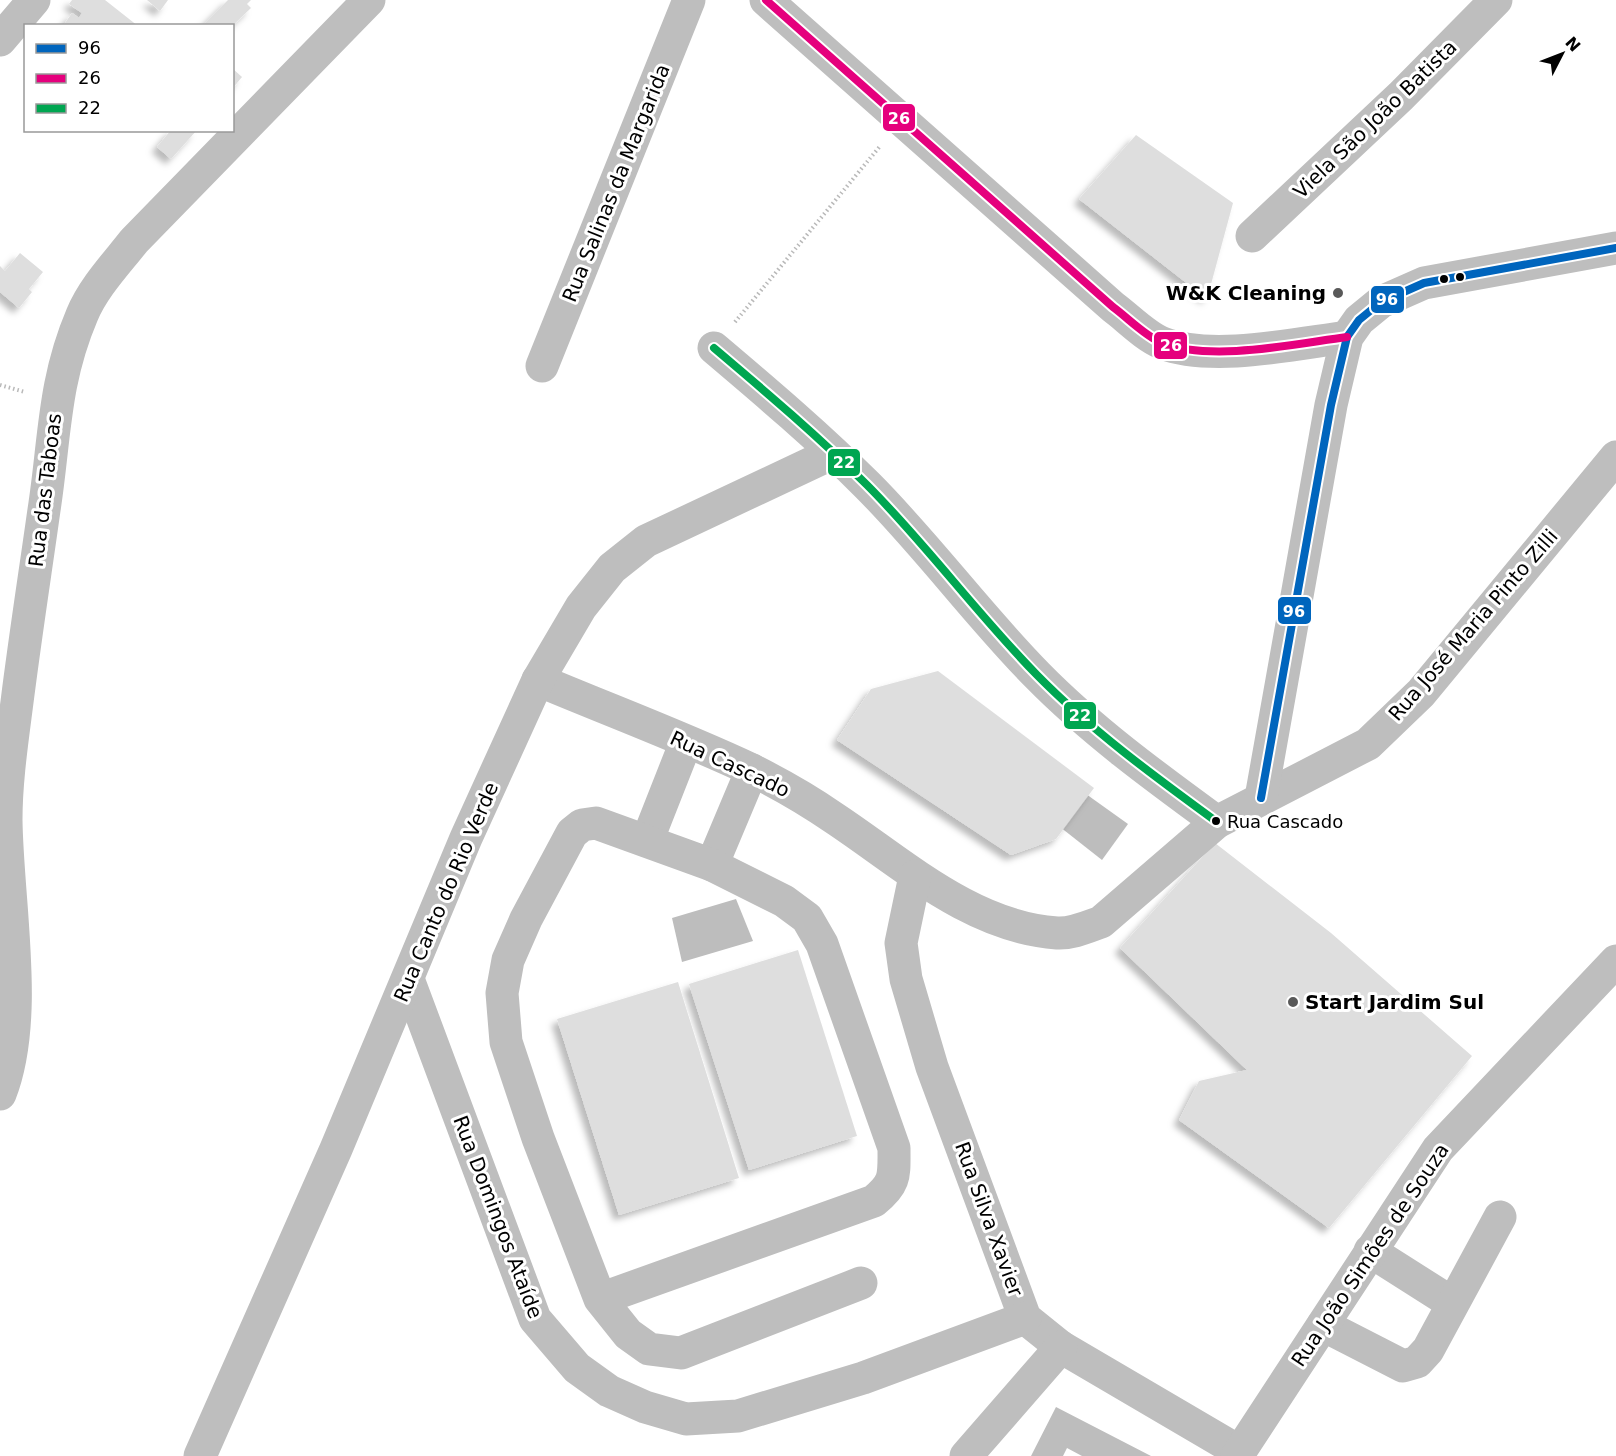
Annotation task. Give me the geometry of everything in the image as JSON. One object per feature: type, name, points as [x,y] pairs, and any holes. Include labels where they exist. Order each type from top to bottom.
[{"type":"street","points":[[0,40],[34,0]]},
{"type":"street","name":"Rua das Taboas","points":[[0,1094],[9,1072],[15,1005],[6,817],[10,756],[45,507],[56,399],[67,355],[83,312],[104,279],[134,242],[369,0]]},
{"type":"street","name":"Rua Salinas da Margarida","points":[[542,366],[690,0]]},
{"type":"street","points":[[766,0],[1113,307],[1160,342],[1188,350],[1214,351],[1347,337]]},
{"type":"street","name":"Viela São João Batista","points":[[1252,236],[1401,96],[1496,0]]},
{"type":"street","points":[[1261,798],[1331,405],[1347,337],[1359,320],[1381,302],[1424,283],[1616,248]]},
{"type":"street","points":[[714,348],[833,453],[916,538],[965,598],[1038,676],[1093,727],[1216,822]]},
{"type":"street","name":"Rua Canto do Rio Verde","points":[[200,1456],[408,979],[466,838],[538,680],[593,588],[612,568],[646,542],[833,453]]},
{"type":"street","name":"Rua José Maria Pinto Zilli","points":[[1216,822],[1368,744],[1421,693],[1616,457]]},
{"type":"street","name":"Rua Cascado","points":[[538,680],[752,770],[835,818],[915,876],[952,898],[992,917],[1058,933],[1079,930],[1101,922],[1216,822]]},
{"type":"street","points":[[647,841],[686,742]]},
{"type":"street","points":[[712,865],[752,770]]},
{"type":"street","points":[[600,1299],[874,1201],[888,1189],[894,1176],[894,1148],[822,944],[807,918],[784,900],[712,865],[596,823],[582,825],[572,833],[526,919],[508,960],[502,993],[506,1042],[538,1138],[600,1299],[628,1334],[650,1349],[681,1353],[861,1283]]},
{"type":"street","name":"Rua Silva Xavier","points":[[915,876],[901,943],[906,979],[932,1067],[1024,1318],[1061,1347],[1238,1454]]},
{"type":"street","name":"Rua João Simões de Souza","points":[[1238,1454],[1438,1149],[1616,961]]},
{"type":"street","name":"Rua Domingos Ataíde","points":[[408,979],[535,1319],[577,1368],[609,1391],[645,1407],[686,1419],[738,1416],[863,1378],[1024,1318]]},
{"type":"street","points":[[1323,1325],[1403,1366],[1417,1362],[1428,1350],[1500,1217]]},
{"type":"street","points":[[1370,1251],[1452,1304]]},
{"type":"street","points":[[966,1456],[1061,1347]]},
{"type":"path","points":[[714,348],[902,120]]},
{"type":"shaded area","points":[[1065,779],[1128,824],[1102,860],[1041,812]]},
{"type":"shaded area","points":[[736,899],[753,941],[682,962],[672,918]]},
{"type":"shaded area","points":[[1056,1407],[1151,1456],[1082,1456],[1067,1448],[1063,1456],[1031,1456]]},
{"type":"building","points":[[72,0],[105,0],[135,24],[64,24],[72,13],[79,18],[82,13],[69,4]]},
{"type":"building","points":[[147,0],[168,0],[160,11]]},
{"type":"building","points":[[228,0],[251,0],[247,4],[251,8],[234,24],[204,24]]},
{"type":"building","points":[[234,70],[242,77],[234,87]]},
{"type":"building","points":[[169,132],[195,132],[171,159],[157,147]]},
{"type":"building","points":[[1136,135],[1233,203],[1207,299],[1079,199]]},
{"type":"building","points":[[20,253],[43,272],[29,289],[32,292],[19,308],[0,292],[0,266],[5,271]]},
{"type":"building","points":[[938,671],[1094,788],[1056,839],[1011,855],[837,740],[871,689]]},
{"type":"building","name":"Start Jardim Sul","points":[[1215,843],[1331,933],[1472,1056],[1329,1228],[1179,1120],[1199,1081],[1247,1070],[1120,948]]},
{"type":"building","points":[[798,950],[857,1136],[749,1170],[689,984]]},
{"type":"building","points":[[678,982],[739,1178],[619,1215],[557,1019]]},
{"type":"transit line","name":"26","points":[[766,0],[1113,307],[1156,340],[1182,348],[1229,351],[1253,350],[1347,337]]},
{"type":"transit line","name":"96","points":[[1261,798],[1331,405],[1347,337],[1359,320],[1381,302],[1424,283],[1616,248]]},
{"type":"transit line","name":"22","points":[[714,348],[811,432],[867,485],[1015,652],[1079,715],[1217,822]]},
{"type":"place","name":"W&K Cleaning","points":[[1338,293]]},
{"type":"place","name":"Rua Cascado","points":[[1216,821]]},
{"type":"place","name":"Start Jardim Sul","points":[[1293,1002]]}]
